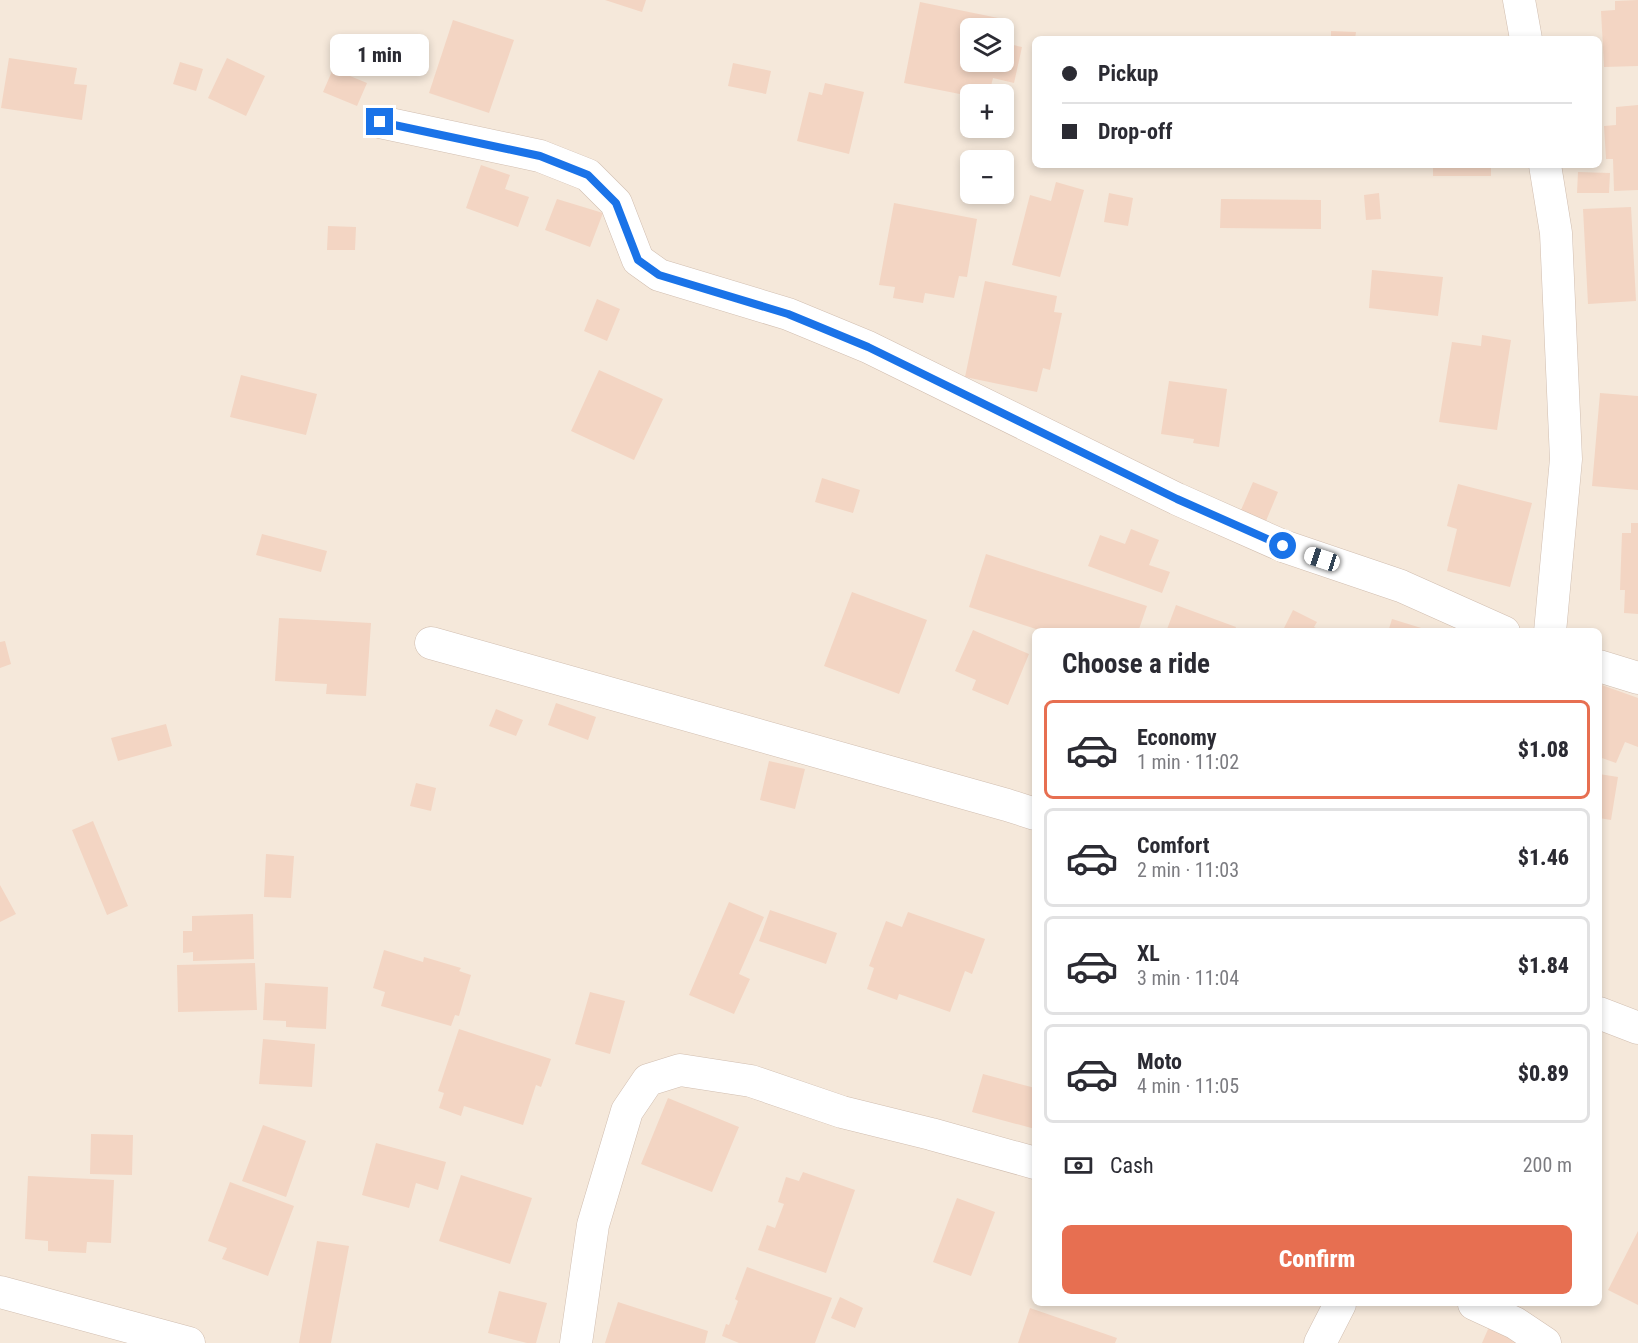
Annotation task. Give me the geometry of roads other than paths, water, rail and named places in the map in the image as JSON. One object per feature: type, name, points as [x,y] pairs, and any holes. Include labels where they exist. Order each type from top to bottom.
[{"type":"street","points":[[1519,0],[1525,36]]},
{"type":"street","points":[[380,122],[540,156],[588,175],[616,203],[638,260],[659,275],[788,314],[868,347],[1177,499],[1283,546],[1401,585],[1495,628]]},
{"type":"street","points":[[1545,168],[1556,233],[1566,459],[1550,628]]},
{"type":"street","points":[[431,643],[1032,813]]},
{"type":"street","points":[[1602,667],[1638,678]]},
{"type":"street","points":[[1602,1014],[1638,1028]]},
{"type":"street","points":[[576,1343],[593,1225],[627,1111],[648,1080],[680,1070],[750,1081],[842,1112],[1032,1162]]},
{"type":"street","points":[[0,1292],[189,1343]]},
{"type":"street","points":[[1320,1343],[1339,1306]]},
{"type":"street","points":[[1478,1306],[1515,1323],[1545,1343]]}]
